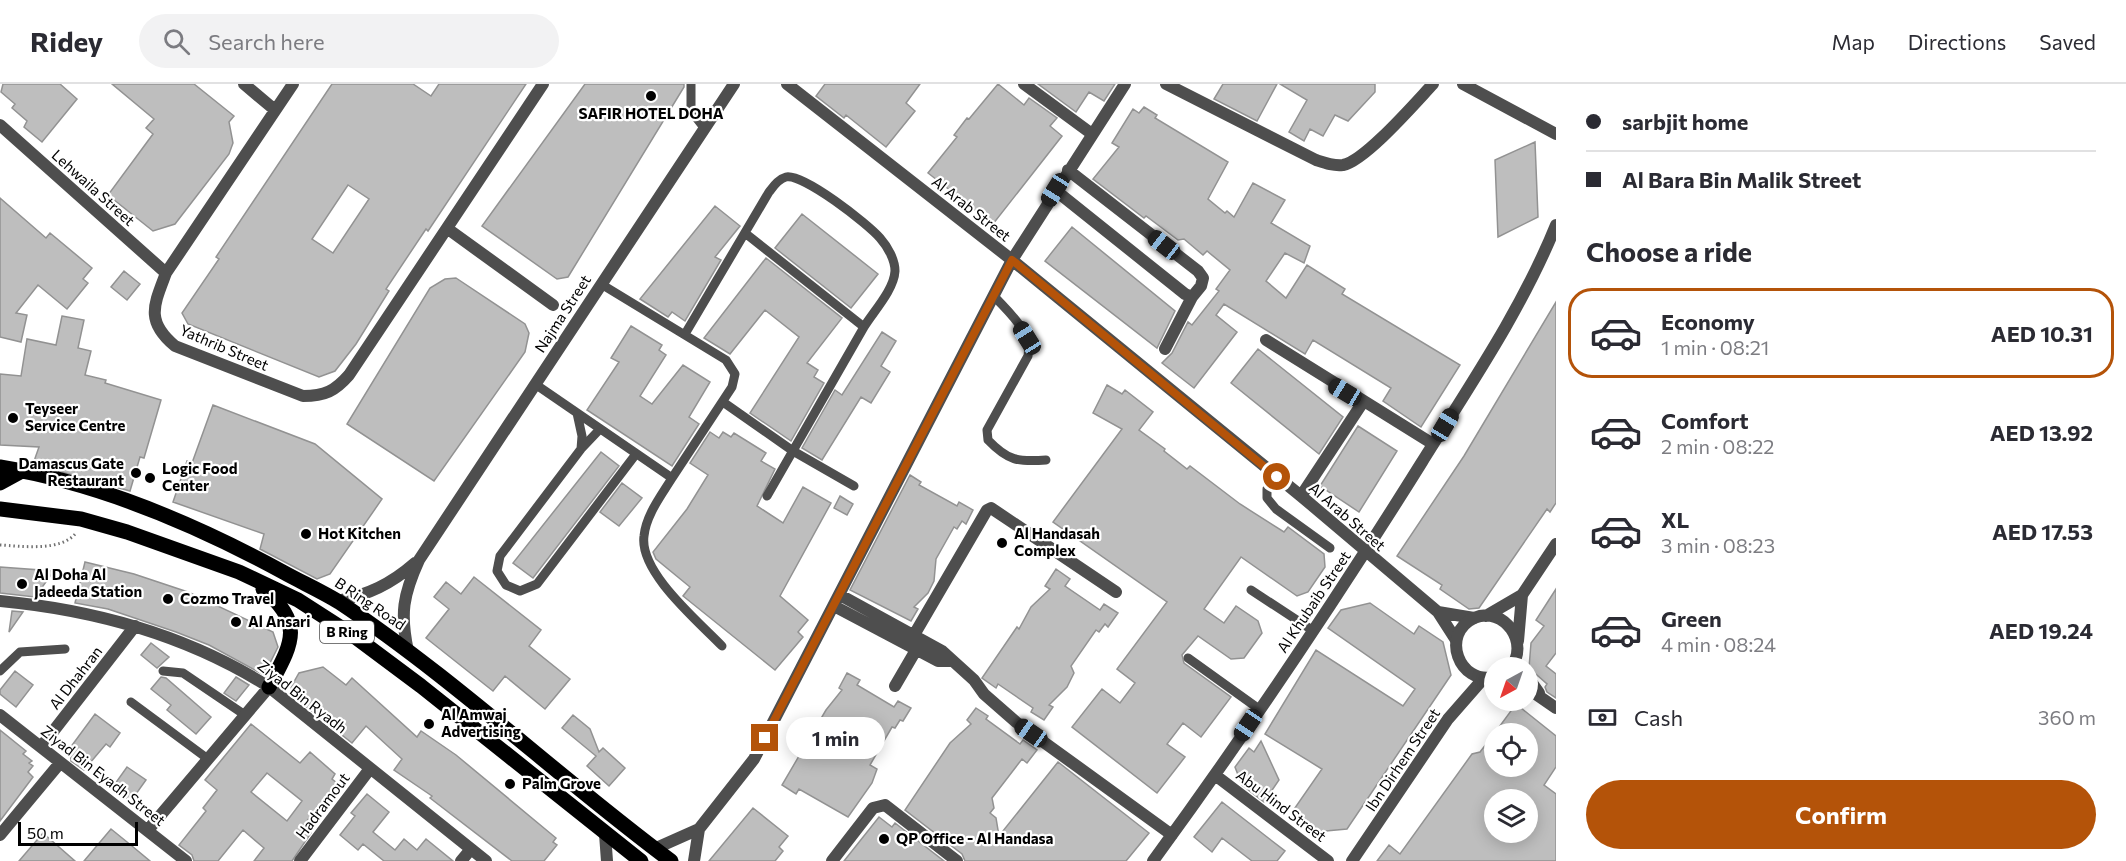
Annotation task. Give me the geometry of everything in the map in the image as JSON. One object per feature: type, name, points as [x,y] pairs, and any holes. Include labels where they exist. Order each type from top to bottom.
[{"type":"main road","name":"B Ring Road","points":[[0,467],[22,471],[147,508],[247,552],[337,601],[408,651],[671,861]]},
{"type":"main road","points":[[0,483],[22,471]]},
{"type":"main road","name":"B Ring","points":[[0,509],[81,519],[188,552],[239,572],[298,600],[354,636],[421,686],[641,861]]},
{"type":"main road","points":[[239,572],[266,590],[286,610],[290,623],[285,658],[269,687]]},
{"type":"street","points":[[244,84],[275,110]]},
{"type":"street","name":"Yathrib Street","points":[[293,84],[166,273],[155,303],[154,315],[161,334],[175,346],[303,396],[330,393],[349,375],[543,84]]},
{"type":"street","name":"Najma Street","points":[[408,651],[402,615],[404,598],[418,560],[734,84]]},
{"type":"street","name":"Al Arab Street","points":[[787,84],[1012,260],[1438,612],[1456,640],[1460,662],[1466,670],[1484,676]]},
{"type":"street","points":[[1024,84],[1092,134]]},
{"type":"street","points":[[654,849],[699,829],[754,759],[1012,260],[1125,84]]},
{"type":"street","points":[[1166,84],[1316,160],[1331,165],[1345,164],[1360,156],[1433,84]]},
{"type":"street","points":[[1463,84],[1556,134]]},
{"type":"street","name":"Lehwaila Street","points":[[0,125],[166,273]]},
{"type":"street","points":[[1068,170],[1201,274],[1203,282],[1192,297],[1165,349]]},
{"type":"street","points":[[1055,190],[1167,281],[1192,297]]},
{"type":"street","name":"Al Khubaib Street","points":[[1153,861],[1215,775],[1365,553],[1516,308],[1556,225]]},
{"type":"street","points":[[448,229],[553,305]]},
{"type":"street","points":[[1266,340],[1433,444]]},
{"type":"street","points":[[1300,496],[1363,402]]},
{"type":"street","points":[[914,635],[987,510],[991,508],[1116,592]]},
{"type":"street","points":[[1514,657],[1517,649],[1522,595],[1556,543]]},
{"type":"street","name":"Najma Street","points":[[337,601],[364,596],[380,589],[418,560]]},
{"type":"street","points":[[840,595],[942,651],[1016,722],[1172,835]]},
{"type":"street","points":[[1456,640],[1460,631],[1480,617],[1522,595]]},
{"type":"street","name":"Ziyad Bin Ryadh","points":[[0,601],[42,605],[135,626],[176,639],[241,670],[269,687],[369,770],[486,861]]},
{"type":"street","points":[[834,606],[938,661],[950,661]]},
{"type":"street","name":"Al Arab Street","points":[[1438,612],[1503,621],[1515,634],[1517,649]]},
{"type":"street","name":"Al Dhahran","points":[[41,747],[135,626]]},
{"type":"street","points":[[1517,649],[1519,657]]},
{"type":"street","points":[[895,686],[916,650]]},
{"type":"street","name":"Ibn Dirhem Street","points":[[1352,861],[1448,719],[1484,683]]},
{"type":"street","points":[[148,830],[269,687]]},
{"type":"street","points":[[1539,694],[1556,708]]},
{"type":"street","name":"Ziyad Bin Eyadh Street","points":[[0,716],[186,861]]},
{"type":"street","points":[[0,835],[60,762]]},
{"type":"street","name":"Hadramout","points":[[300,861],[369,770]]},
{"type":"street","name":"Abu Hind Street","points":[[1215,775],[1328,861]]},
{"type":"street","points":[[832,861],[873,808],[885,805],[957,861]]},
{"type":"street","points":[[694,861],[699,829]]},
{"type":"street","points":[[605,834],[607,861]]},
{"type":"street","points":[[461,861],[471,849]]},
{"type":"lane","points":[[691,84],[691,111],[705,129]]},
{"type":"lane","points":[[685,334],[777,182],[786,177],[803,179],[819,190],[880,238],[892,257],[895,272],[890,285],[766,496]]},
{"type":"lane","points":[[745,233],[864,327]]},
{"type":"lane","points":[[601,284],[726,360],[735,374],[732,387],[672,478],[650,516],[644,536],[644,556],[655,574],[722,646]]},
{"type":"lane","points":[[994,296],[1017,322],[1029,346],[1028,356],[987,430],[988,440],[1011,459],[1021,462],[1046,460]]},
{"type":"lane","points":[[535,384],[672,478]]},
{"type":"lane","points":[[723,402],[793,451],[854,486]]},
{"type":"lane","points":[[578,413],[582,436],[581,449]]},
{"type":"lane","points":[[600,429],[581,449],[500,556],[497,571],[501,580],[513,589],[525,590],[537,584],[636,454]]},
{"type":"lane","points":[[1277,477],[1266,492],[1267,498],[1276,509],[1330,548]]},
{"type":"lane","points":[[1251,591],[1312,630]]},
{"type":"lane","points":[[0,671],[20,652],[64,649]]},
{"type":"lane","points":[[1188,658],[1259,709]]},
{"type":"lane","points":[[163,671],[183,672],[245,715]]},
{"type":"lane","points":[[131,702],[208,759]]},
{"type":"path","points":[[0,545],[34,546],[61,543],[73,537],[81,519]]},
{"type":"building","points":[[3,84],[60,84],[77,99],[42,142],[24,127],[27,121],[12,108],[15,104],[1,92]]},
{"type":"building","points":[[112,84],[194,84],[234,116],[229,122],[233,143],[229,154],[175,224],[153,231],[108,195],[153,134],[146,128],[154,119]]},
{"type":"building","points":[[332,84],[413,84],[431,96],[439,84],[526,84],[428,231],[426,229],[386,289],[389,291],[356,344],[335,371],[319,377],[188,324],[182,313],[219,259],[216,257]],"holes":[[[348,185],[369,199],[333,253],[312,239]]]},
{"type":"building","points":[[585,84],[684,84],[684,87],[568,277],[557,279],[482,226]]},
{"type":"building","points":[[825,84],[920,84],[906,103],[915,111],[886,147],[846,115],[844,118],[816,96]]},
{"type":"building","points":[[998,84],[1024,105],[1029,98],[1057,118],[1050,126],[1062,136],[993,224],[928,173],[957,137],[954,135],[967,118],[969,119]]},
{"type":"building","points":[[1038,84],[1115,84],[1104,101],[1089,92],[1076,112]]},
{"type":"building","points":[[1223,84],[1277,84],[1257,121],[1214,99]]},
{"type":"building","points":[[1280,84],[1375,84],[1375,92],[1348,121],[1335,115],[1323,136],[1310,129],[1304,141],[1289,132],[1307,100]]},
{"type":"building","points":[[1144,107],[1157,115],[1155,118],[1228,162],[1208,199],[1225,213],[1227,211],[1234,217],[1253,183],[1285,200],[1271,223],[1310,246],[1304,263],[1285,253],[1266,281],[1286,298],[1307,265],[1345,289],[1342,294],[1460,365],[1421,427],[1383,401],[1391,388],[1313,340],[1305,354],[1224,304],[1216,315],[1237,332],[1194,388],[1162,363],[1172,353],[1188,322],[1192,325],[1219,291],[1216,289],[1230,270],[1207,251],[1203,255],[1184,239],[1178,240],[1146,216],[1144,218],[1093,179],[1119,147],[1112,143],[1133,109],[1139,113]]},
{"type":"building","points":[[1535,142],[1538,217],[1498,237],[1495,160]]},
{"type":"building","points":[[0,198],[46,238],[50,233],[92,268],[83,279],[88,283],[67,309],[38,285],[16,313],[27,315],[21,342],[0,337]]},
{"type":"building","points":[[715,206],[740,226],[715,257],[721,260],[685,321],[672,312],[668,317],[640,299]]},
{"type":"building","points":[[802,214],[878,274],[851,308],[775,248]]},
{"type":"building","points":[[1072,227],[1175,311],[1157,348],[1045,261]]},
{"type":"building","points":[[766,258],[842,318],[807,363],[818,370],[814,377],[824,383],[791,441],[750,413],[799,337],[765,310],[730,354],[704,338]]},
{"type":"building","points":[[124,271],[140,284],[127,300],[111,287]]},
{"type":"building","points":[[456,278],[525,324],[529,333],[525,352],[434,481],[347,424],[430,288],[445,279]]},
{"type":"building","points":[[1556,302],[1556,503],[1550,512],[1547,509],[1479,608],[1469,609],[1440,589],[1442,585],[1397,556],[1464,456]]},
{"type":"building","points":[[62,316],[84,320],[78,348],[91,351],[85,375],[106,380],[105,383],[161,400],[144,458],[140,457],[130,491],[33,464],[39,447],[0,445],[0,374],[21,376],[27,339],[56,345]]},
{"type":"building","points":[[631,326],[662,345],[659,350],[666,355],[640,396],[652,404],[683,365],[710,382],[689,417],[699,424],[672,466],[587,410],[619,362],[611,358]]},
{"type":"building","points":[[882,332],[896,341],[881,366],[890,372],[871,403],[861,397],[822,460],[802,448],[835,390],[842,395]]},
{"type":"building","points":[[1258,349],[1343,417],[1319,454],[1231,383]]},
{"type":"building","points":[[1107,385],[1122,394],[1125,390],[1153,412],[1139,430],[1187,469],[1190,466],[1240,504],[1284,532],[1288,527],[1324,554],[1325,567],[1308,592],[1297,596],[1241,557],[1204,609],[1224,623],[1236,606],[1258,621],[1262,633],[1244,658],[1231,659],[1198,636],[1182,655],[1184,663],[1231,697],[1201,737],[1183,723],[1167,744],[1185,757],[1157,793],[1072,727],[1102,689],[1120,703],[1135,683],[1117,669],[1167,602],[1053,522],[1122,429],[1093,413]]},
{"type":"building","points":[[213,405],[315,444],[382,499],[330,574],[317,579],[260,549],[264,534],[173,502],[187,461],[192,463]]},
{"type":"building","points":[[1358,426],[1397,451],[1359,512],[1320,486]]},
{"type":"building","points":[[710,432],[719,438],[723,432],[731,437],[734,433],[766,453],[761,461],[775,469],[757,506],[783,523],[803,487],[831,503],[780,596],[808,620],[798,632],[803,637],[775,670],[683,596],[690,587],[656,559],[653,552],[687,509],[708,475],[690,463]]},
{"type":"building","points":[[601,452],[619,466],[533,578],[513,563]]},
{"type":"building","points":[[910,475],[921,482],[919,485],[957,506],[959,502],[973,510],[966,524],[962,521],[957,529],[954,527],[936,559],[934,581],[928,593],[914,607],[918,609],[911,621],[850,590]]},
{"type":"building","points":[[622,483],[642,498],[619,526],[600,512]]},
{"type":"building","points":[[840,496],[853,504],[847,515],[834,508]]},
{"type":"building","points":[[85,562],[134,574],[188,592],[273,632],[278,647],[264,675],[209,645],[176,632],[108,609],[75,603]]},
{"type":"building","name":"Al Doha Al Jadeeda Station","points":[[0,567],[54,571],[35,597],[0,593]]},
{"type":"building","points":[[1056,569],[1070,579],[1065,586],[1100,610],[1104,604],[1118,613],[1108,627],[1105,624],[1099,632],[1096,630],[1071,666],[1074,673],[1067,687],[1049,705],[1053,707],[1044,720],[1031,712],[1033,708],[998,684],[996,688],[982,678],[1017,627],[1019,629],[1031,607],[1050,589],[1045,586]]},
{"type":"building","points":[[474,577],[541,630],[529,646],[570,679],[545,709],[505,676],[493,691],[426,638],[449,609],[434,597],[446,582],[461,594]]},
{"type":"building","points":[[1556,589],[1556,653],[1546,666],[1556,674],[1556,698],[1547,692],[1545,687],[1547,684],[1538,676],[1538,657],[1530,657],[1531,643],[1544,626],[1536,620]]},
{"type":"building","points":[[1370,603],[1414,634],[1419,626],[1443,642],[1451,675],[1347,829],[1315,832],[1290,815],[1322,769],[1265,734],[1316,650],[1403,706],[1415,689],[1328,628],[1341,610]]},
{"type":"building","points":[[12,611],[23,612],[9,632]]},
{"type":"building","points":[[151,643],[169,657],[157,668],[141,655]]},
{"type":"building","points":[[323,667],[346,685],[352,678],[417,737],[421,731],[456,755],[556,838],[553,842],[557,845],[544,861],[512,861],[430,798],[432,796],[394,770],[402,759],[366,726],[352,743],[294,697],[291,687],[299,673]]},
{"type":"building","points":[[15,671],[33,685],[16,707],[0,694],[0,690]]},
{"type":"building","points":[[847,673],[860,680],[857,685],[894,707],[898,701],[911,708],[903,721],[900,720],[895,728],[892,727],[870,765],[877,769],[872,783],[848,817],[799,789],[796,794],[782,785],[826,710],[842,690],[839,688]]},
{"type":"building","points":[[161,677],[166,678],[211,717],[196,734],[167,710],[171,705],[151,689]]},
{"type":"building","points":[[236,677],[249,685],[236,701],[224,693]]},
{"type":"building","points":[[976,708],[988,716],[986,719],[1020,744],[1023,740],[1037,750],[1027,763],[1022,759],[992,798],[994,808],[990,813],[996,818],[999,836],[1058,762],[1149,833],[1126,861],[965,861],[962,854],[905,810],[950,743],[971,724],[967,720]]},
{"type":"building","points":[[1511,711],[1525,711],[1556,736],[1556,767],[1544,785],[1556,794],[1556,861],[1377,861],[1389,845],[1400,854],[1472,754],[1480,752],[1484,747],[1484,777],[1538,777],[1538,723],[1502,723]]},
{"type":"building","points":[[95,714],[120,733],[110,747],[106,744],[84,770],[71,761],[70,748]]},
{"type":"building","points":[[573,715],[590,729],[599,752],[603,748],[625,768],[609,786],[587,766],[596,756],[562,728]]},
{"type":"building","points":[[251,724],[300,763],[310,752],[335,774],[332,779],[337,783],[302,827],[311,833],[292,861],[254,861],[264,848],[243,830],[218,861],[194,861],[192,855],[179,845],[206,811],[203,808],[217,790],[205,780]],"holes":[[[267,773],[302,801],[287,821],[251,792]]]},
{"type":"building","points":[[0,730],[26,751],[23,754],[32,761],[29,763],[33,766],[28,772],[33,777],[0,821]]},
{"type":"building","points":[[1261,741],[1279,780],[1264,802],[1242,785],[1235,767],[1249,748],[1254,752]]},
{"type":"building","points":[[127,767],[146,780],[131,801],[112,788]]},
{"type":"building","points":[[367,794],[389,812],[373,832],[395,850],[404,839],[417,850],[426,839],[453,861],[384,861],[363,844],[358,850],[340,835],[355,816],[351,813]]},
{"type":"building","points":[[1222,802],[1285,851],[1277,861],[1252,861],[1222,838],[1212,852],[1194,837]]},
{"type":"building","points":[[753,808],[788,836],[779,847],[783,851],[775,861],[709,861]]},
{"type":"building","name":"QP Office - Al Handasa","points":[[879,817],[892,827],[895,823],[944,861],[844,861]]},
{"type":"building","points":[[111,829],[132,846],[150,861],[84,861]]},
{"type":"building","points":[[43,833],[75,861],[19,861]]},
{"type":"place","name":"SAFIR HOTEL DOHA","points":[[651,96]]},
{"type":"place","name":"Teyseer Service Centre","points":[[13,418]]},
{"type":"place","name":"Damascus Gate Restaurant","points":[[136,473]]},
{"type":"place","name":"Logic Food Center","points":[[150,478]]},
{"type":"place","name":"Hot Kitchen","points":[[306,534]]},
{"type":"place","name":"Al Handasah Complex","points":[[1002,543]]},
{"type":"place","name":"Al Doha Al Jadeeda Station","points":[[22,584]]},
{"type":"place","name":"Cozmo Travel","points":[[168,599]]},
{"type":"place","name":"Al Ansari","points":[[236,622]]},
{"type":"place","name":"Al Amwaj Advertising","points":[[429,724]]},
{"type":"place","name":"Palm Grove","points":[[510,784]]},
{"type":"place","name":"QP Office - Al Handasa","points":[[884,839]]},
{"type":"route","points":[[765,738],[1012,260],[1277,477]]}]
